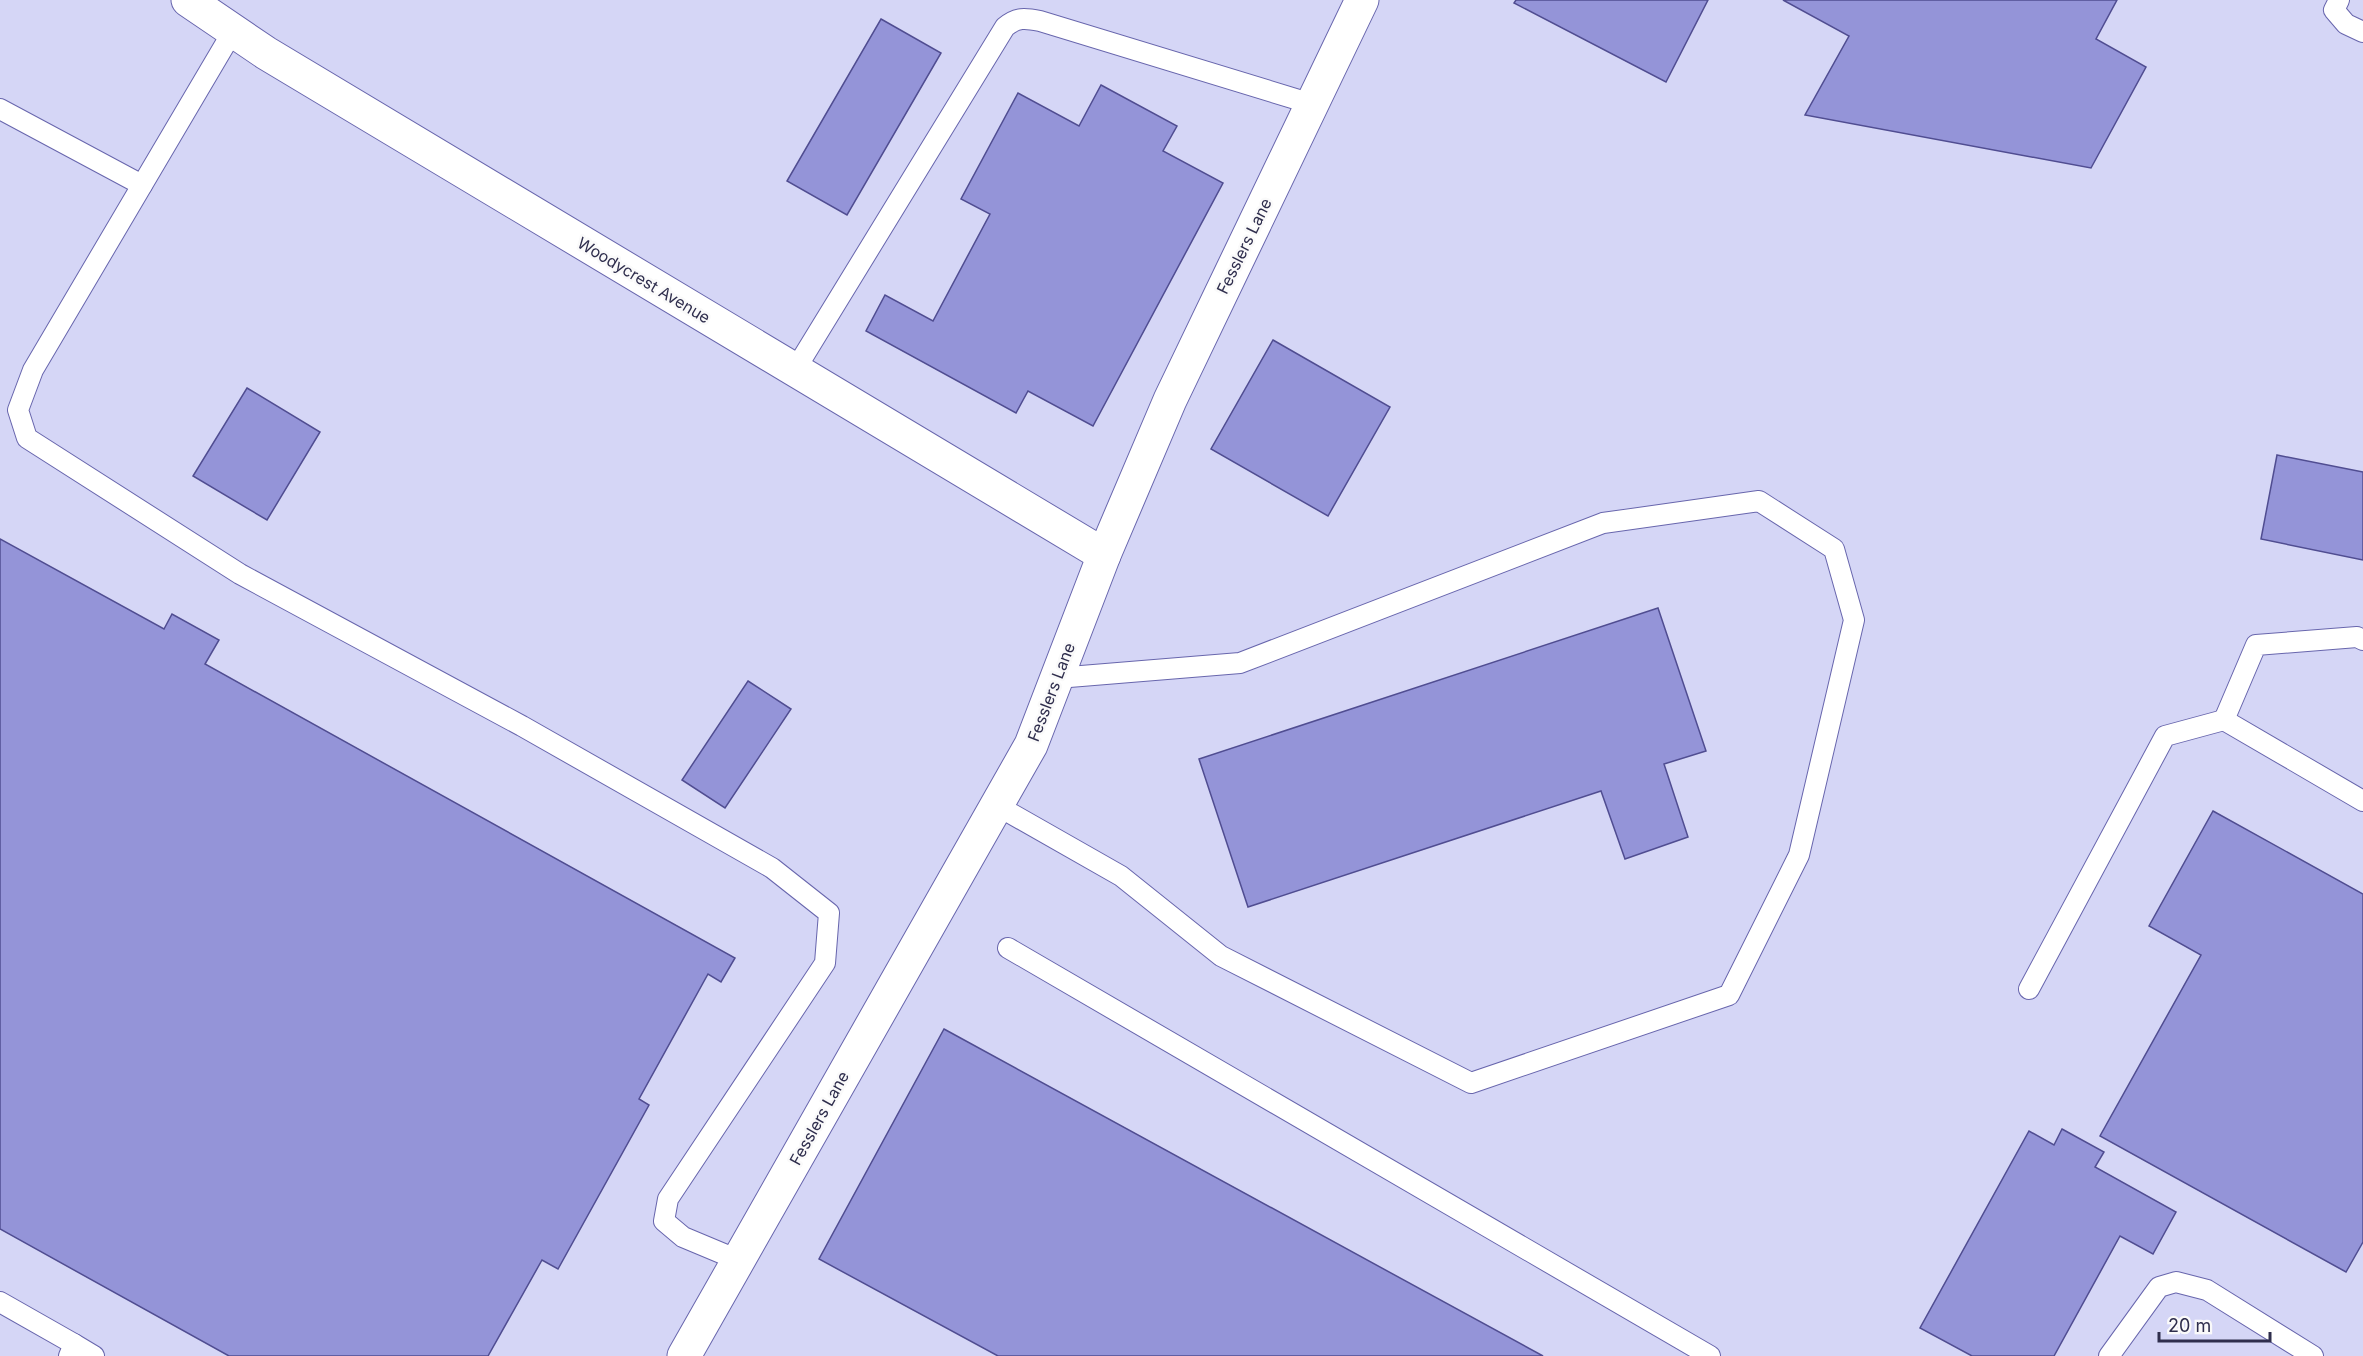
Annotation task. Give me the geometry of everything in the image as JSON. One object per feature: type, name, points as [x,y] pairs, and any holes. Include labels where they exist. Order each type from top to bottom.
[{"type":"street","name":"Woodycrest Avenue","points":[[188,0],[266,53],[1104,555]]},
{"type":"street","name":"Fesslers Lane","points":[[684,1356],[1030,745],[1104,555],[1170,400],[1362,0]]},
{"type":"lane","points":[[2339,0],[2334,10],[2346,24],[2363,32]]},
{"type":"lane","points":[[795,370],[1005,27],[1013,20],[1024,18],[1040,21],[1312,104]]},
{"type":"lane","points":[[233,31],[33,370],[18,410],[27,438],[240,574],[522,726],[772,868],[829,913],[825,963],[668,1199],[664,1221],[683,1237],[738,1260]]},
{"type":"lane","points":[[0,109],[142,185]]},
{"type":"lane","points":[[996,805],[1121,876],[1221,956],[1471,1083],[1729,995],[1799,855],[1854,620],[1834,549],[1759,501],[1603,523],[1240,663],[1057,678]]},
{"type":"lane","points":[[2224,720],[2256,645],[2357,637],[2363,640]]},
{"type":"lane","points":[[2029,989],[2165,736],[2224,720],[2363,801]]},
{"type":"lane","points":[[1008,948],[1710,1356]]},
{"type":"lane","points":[[2118,1353],[2159,1287],[2176,1282],[2207,1290],[2313,1356]]},
{"type":"lane","points":[[0,1302],[71,1350],[94,1356]]},
{"type":"building","points":[[1516,0],[1708,0],[1666,82],[1514,3]]},
{"type":"building","points":[[1783,0],[2117,0],[2096,39],[2146,67],[2091,168],[1805,115],[1849,36]]},
{"type":"building","points":[[881,19],[941,53],[847,215],[787,181]]},
{"type":"building","points":[[1101,85],[1177,126],[1163,151],[1223,183],[1093,426],[1028,391],[1016,413],[866,331],[885,295],[933,321],[990,214],[961,199],[1018,93],[1079,126]]},
{"type":"building","points":[[1273,340],[1390,407],[1328,516],[1211,449]]},
{"type":"building","points":[[247,388],[320,432],[267,520],[193,476]]},
{"type":"building","points":[[2277,455],[2363,472],[2363,560],[2261,539]]},
{"type":"building","points":[[0,539],[164,629],[172,614],[219,640],[205,664],[735,958],[721,982],[708,974],[639,1099],[649,1105],[558,1269],[542,1260],[488,1356],[229,1356],[0,1229]]},
{"type":"building","points":[[1658,608],[1706,751],[1664,764],[1688,837],[1625,859],[1601,791],[1248,907],[1199,759]]},
{"type":"building","points":[[748,681],[791,709],[725,808],[682,780]]},
{"type":"building","points":[[2213,811],[2363,894],[2363,1242],[2346,1272],[2100,1136],[2201,955],[2149,926]]},
{"type":"building","points":[[944,1029],[1543,1356],[998,1356],[819,1259]]},
{"type":"building","points":[[2062,1129],[2104,1152],[2095,1167],[2176,1212],[2153,1254],[2120,1236],[2054,1356],[1972,1356],[1920,1328],[2029,1131],[2054,1145]]}]
